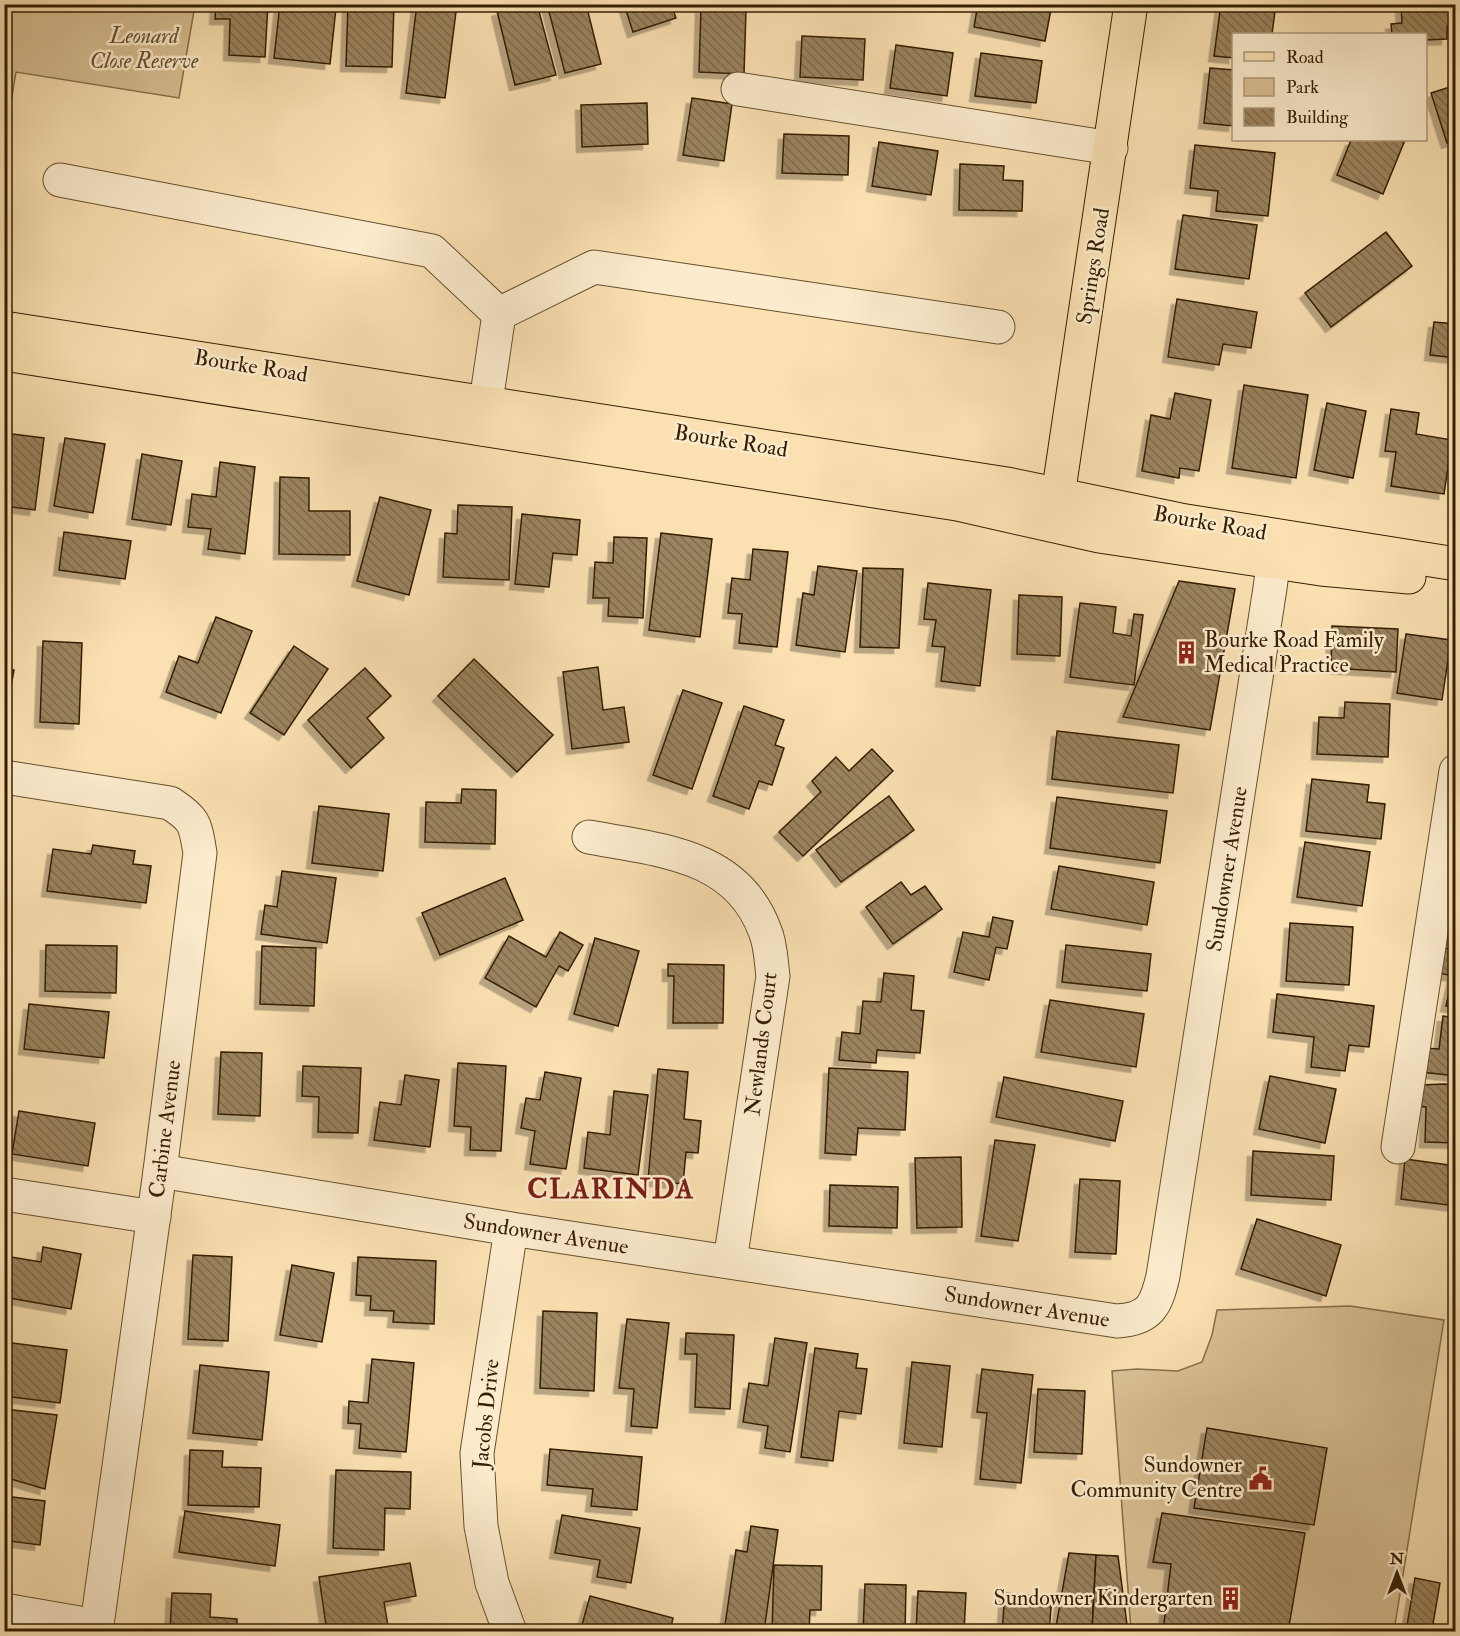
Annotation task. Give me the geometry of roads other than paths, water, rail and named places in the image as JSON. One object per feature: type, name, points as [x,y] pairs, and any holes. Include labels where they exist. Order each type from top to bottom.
[{"type":"main road","name":"Springs Road","points":[[1054,526],[1131,4]]},
{"type":"main road","name":"Bourke Road","points":[[4,328],[957,504],[1099,536],[1455,564]]},
{"type":"main road","name":"Bourke Road","points":[[4,354],[1008,484],[1180,520],[1275,549],[1455,583]]},
{"type":"street","points":[[738,89],[1111,148]]},
{"type":"street","points":[[60,180],[432,251],[500,314]]},
{"type":"street","points":[[500,314],[594,267],[998,327]]},
{"type":"street","points":[[484,416],[500,314]]},
{"type":"street","name":"Sundowner Avenue","points":[[160,1172],[511,1229],[1117,1321],[1140,1317],[1156,1301],[1163,1276],[1275,549]]},
{"type":"street","points":[[1398,1147],[1455,771]]},
{"type":"street","name":"Carbine Avenue","points":[[4,777],[170,803],[186,814],[195,826],[200,853],[160,1172],[97,1629]]},
{"type":"street","name":"Newlands Court","points":[[589,837],[680,854],[721,873],[750,900],[766,932],[773,976],[730,1261]]},
{"type":"street","points":[[4,1194],[154,1217]]},
{"type":"street","name":"Jacobs Drive","points":[[510,1632],[492,1582],[481,1526],[477,1453],[511,1229]]},
{"type":"street","points":[[4,1610],[97,1629]]},
{"type":"place","name":"Bourke Road Family Medical Practice","points":[[1186,653]]},
{"type":"place","name":"Sundowner Community Centre","points":[[1260,1478]]},
{"type":"place","name":"Sundowner Kindergarten","points":[[1231,1598]]},
{"type":"district","name":"CLARINDA","points":[[611,1189]]},
{"type":"park label","name":"Leonard Close Reserve","points":[[144,48]]}]
